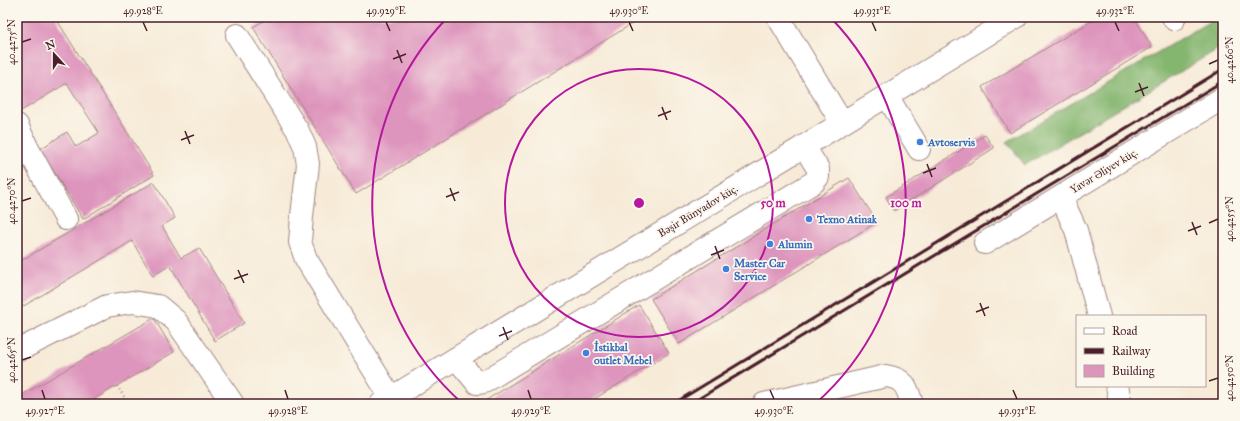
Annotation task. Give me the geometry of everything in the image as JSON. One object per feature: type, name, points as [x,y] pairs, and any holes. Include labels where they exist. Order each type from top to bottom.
[{"type":"street","points":[[778,17],[842,123]]},
{"type":"street","name":"Bəşir Bünyadov küç.","points":[[386,401],[1016,17]]},
{"type":"street","points":[[237,35],[298,131],[305,147],[308,164],[300,242],[306,260],[386,401]]},
{"type":"street","points":[[887,96],[919,149]]},
{"type":"street","name":"Yavər Əliyev küç.","points":[[985,243],[1223,98]]},
{"type":"street","points":[[17,125],[22,152],[66,219]]},
{"type":"street","points":[[456,358],[471,378],[477,383],[484,382],[814,182],[818,177],[818,169],[804,146]]},
{"type":"street","points":[[1061,197],[1076,230],[1099,315]]},
{"type":"street","points":[[665,231],[684,260]]},
{"type":"street","points":[[17,351],[108,306],[132,302],[158,306],[176,321],[232,404]]},
{"type":"street","points":[[764,404],[886,376],[898,378],[905,385],[912,404]]},
{"type":"street","points":[[1117,387],[1121,404]]},
{"type":"path","points":[[117,386],[129,404]]},
{"type":"green space","points":[[1217,17],[1223,17],[1223,46],[1025,165],[1007,142]]},
{"type":"building","points":[[17,17],[55,17],[154,175],[83,219],[40,149],[67,132],[76,147],[99,133],[67,83],[21,111],[17,106]]},
{"type":"building","points":[[270,17],[643,17],[356,194],[253,27]]},
{"type":"building","points":[[1098,17],[1134,17],[1152,47],[1010,133],[982,87]]},
{"type":"building","points":[[985,135],[994,148],[894,211],[886,197]]},
{"type":"building","points":[[849,178],[877,222],[679,344],[651,299]]},
{"type":"building","points":[[154,182],[175,218],[162,226],[181,258],[199,248],[244,323],[215,341],[170,265],[153,276],[132,241],[17,310],[17,263]]},
{"type":"building","points":[[639,305],[669,353],[586,404],[480,404]]},
{"type":"building","points":[[154,318],[174,352],[86,404],[17,404],[17,398]]},
{"type":"railway","points":[[673,404],[1223,69]]},
{"type":"railway","points":[[690,404],[1223,81]]},
{"type":"place","name":"Avtoservis","points":[[920,142]]},
{"type":"place","name":"Texno Atinak","points":[[809,219]]},
{"type":"place","name":"Alumin","points":[[770,244]]},
{"type":"place","name":"Master Car Service","points":[[726,269]]},
{"type":"place","name":"İstikbal outlet Mebel","points":[[586,353]]}]
